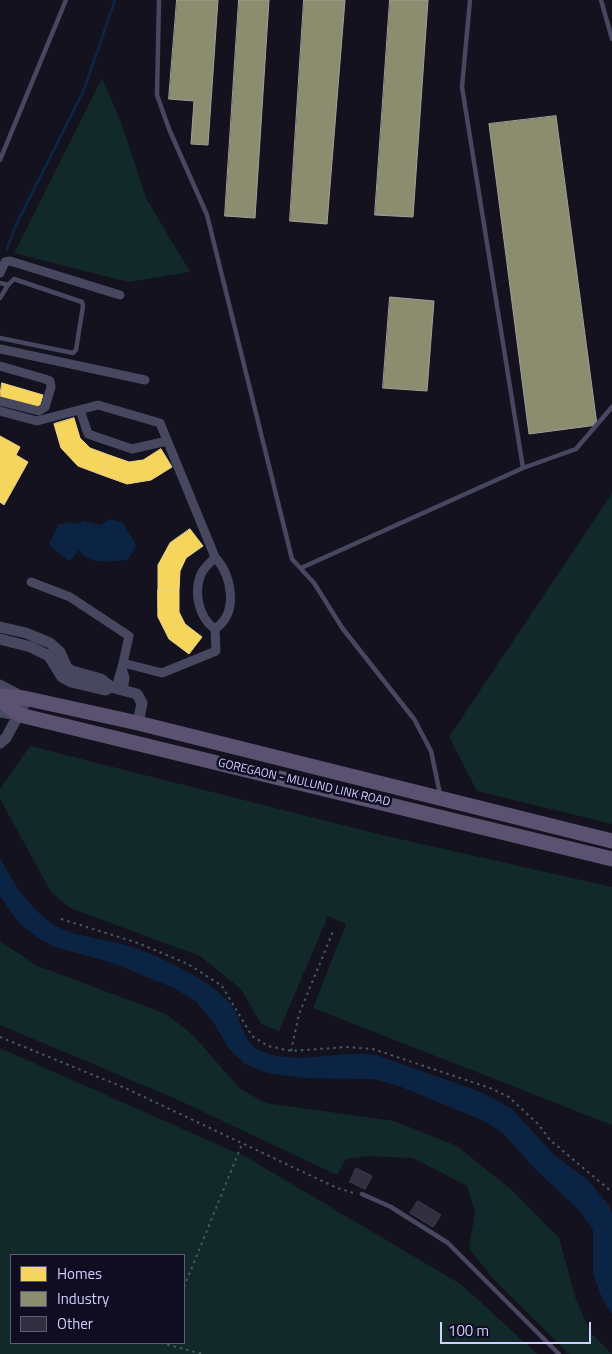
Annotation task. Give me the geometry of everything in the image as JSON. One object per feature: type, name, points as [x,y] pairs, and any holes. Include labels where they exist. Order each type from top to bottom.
[{"type":"main road","name":"GOREGAON - MULUND LINK ROAD","points":[[0,696],[26,698],[138,723],[612,841]]},
{"type":"main road","name":"GOREGAON - MULUND LINK ROAD","points":[[0,700],[20,715],[612,859]]},
{"type":"street","points":[[0,273],[5,262],[10,261],[120,295]]},
{"type":"street","points":[[0,349],[145,380]]},
{"type":"street","points":[[0,366],[45,378],[50,381],[51,387],[45,407],[40,411],[0,401]]},
{"type":"street","points":[[0,411],[37,421],[98,405],[160,422],[215,557],[223,566],[230,597],[229,612],[223,623],[215,629]]},
{"type":"street","points":[[80,410],[88,434],[132,449],[167,441]]},
{"type":"street","points":[[215,557],[203,571],[199,583],[199,610],[207,623],[215,629]]},
{"type":"street","points":[[32,582],[70,597],[129,636],[117,688]]},
{"type":"street","points":[[0,627],[52,651],[64,672],[95,683],[107,682],[117,688],[137,694],[142,703],[138,723]]},
{"type":"street","points":[[123,665],[162,674],[216,652],[215,629]]},
{"type":"street","points":[[0,639],[33,642]]},
{"type":"street","points":[[0,685],[26,698],[20,715],[6,738],[0,742]]},
{"type":"street","points":[[0,712],[20,715]]},
{"type":"lane","points":[[0,160],[66,0]]},
{"type":"lane","points":[[159,0],[157,95],[169,129],[207,215],[292,559],[314,583],[344,629],[414,719],[431,751],[441,799],[437,815]]},
{"type":"lane","points":[[470,0],[462,87],[523,468]]},
{"type":"lane","points":[[602,0],[612,39]]},
{"type":"lane","points":[[0,298],[14,279],[82,302],[83,306],[76,350],[73,353],[0,338]]},
{"type":"lane","points":[[0,282],[8,285]]},
{"type":"lane","points":[[57,361],[59,350]]},
{"type":"lane","points":[[300,568],[523,468],[576,448],[612,407]]},
{"type":"lane","points":[[362,1194],[391,1207],[448,1243],[559,1354]]},
{"type":"path","points":[[61,919],[138,943],[188,964],[222,986],[252,1036],[268,1046],[291,1051],[346,1047],[374,1049],[490,1088],[509,1097],[538,1124],[550,1140],[612,1192]]},
{"type":"path","points":[[291,1051],[299,1014],[334,929]]},
{"type":"path","points":[[0,1037],[125,1088],[337,1188],[362,1194]]},
{"type":"path","points":[[185,1285],[242,1144]]},
{"type":"path","points":[[165,1344],[203,1354]]},
{"type":"green space","points":[[102,78],[121,122],[146,198],[190,272],[128,282],[14,253]]},
{"type":"green space","points":[[612,493],[612,824],[477,791],[449,737]]},
{"type":"green space","points":[[30,746],[382,835],[612,887],[612,1125],[313,1008],[346,924],[328,916],[279,1031],[261,1024],[241,989],[200,956],[70,908],[51,892],[0,799],[0,789]]},
{"type":"green space","points":[[0,941],[38,966],[166,1014],[193,1035],[240,1089],[266,1103],[394,1121],[457,1146],[513,1191],[559,1238],[576,1300],[591,1333],[612,1354],[569,1354],[495,1281],[469,1248],[475,1212],[467,1186],[413,1158],[367,1156],[346,1159],[337,1175],[174,1098],[0,1025]]},
{"type":"green space","points":[[0,1048],[248,1158],[462,1285],[537,1354],[0,1354]]},
{"type":"water","points":[[109,519],[123,523],[134,540],[136,547],[127,560],[94,560],[83,555],[79,550],[71,560],[67,560],[49,544],[58,525],[70,522],[79,524],[83,521],[101,525]]},
{"type":"water","points":[[0,858],[28,902],[51,923],[70,932],[144,951],[179,967],[212,987],[234,1009],[252,1045],[263,1052],[291,1058],[348,1054],[376,1055],[481,1092],[512,1109],[554,1155],[589,1181],[609,1206],[612,1213],[612,1314],[602,1298],[593,1273],[593,1230],[579,1210],[535,1169],[503,1133],[482,1120],[399,1086],[373,1079],[303,1078],[267,1073],[245,1064],[229,1049],[215,1025],[197,1002],[174,988],[110,962],[55,947],[38,938],[19,923],[0,896]]},
{"type":"building: Homes","points":[[2,383],[43,395],[39,408],[0,398]]},
{"type":"building: Homes","points":[[74,418],[80,438],[90,448],[109,455],[102,475],[78,466],[61,448],[54,424]]},
{"type":"building: Homes","points":[[0,436],[20,447],[16,455],[28,462],[4,505],[0,502]]},
{"type":"building: Homes","points":[[161,449],[172,467],[151,480],[127,484],[102,475],[109,455],[129,462],[143,460]]},
{"type":"building: Homes","points":[[190,529],[203,546],[186,558],[180,571],[179,591],[158,590],[158,565],[170,543]]},
{"type":"building: Homes","points":[[158,590],[179,591],[179,612],[185,624],[202,637],[189,654],[169,639],[158,617]]},
{"type":"building: Industry","points":[[177,0],[218,0],[208,145],[191,144],[194,101],[169,99]]},
{"type":"building: Industry","points":[[239,0],[269,0],[255,218],[225,216]]},
{"type":"building: Industry","points":[[304,0],[345,0],[327,224],[290,221]]},
{"type":"building: Industry","points":[[390,0],[428,0],[413,217],[375,215]]},
{"type":"building: Industry","points":[[556,116],[597,425],[529,434],[489,124]]},
{"type":"building: Industry","points":[[390,297],[434,301],[427,391],[383,388]]},
{"type":"building: Other","points":[[356,1168],[372,1176],[365,1189],[350,1182]]},
{"type":"building: Other","points":[[418,1201],[441,1215],[433,1227],[410,1213]]},
{"type":"waterway","points":[[7,249],[15,227],[84,90],[115,0]]}]
